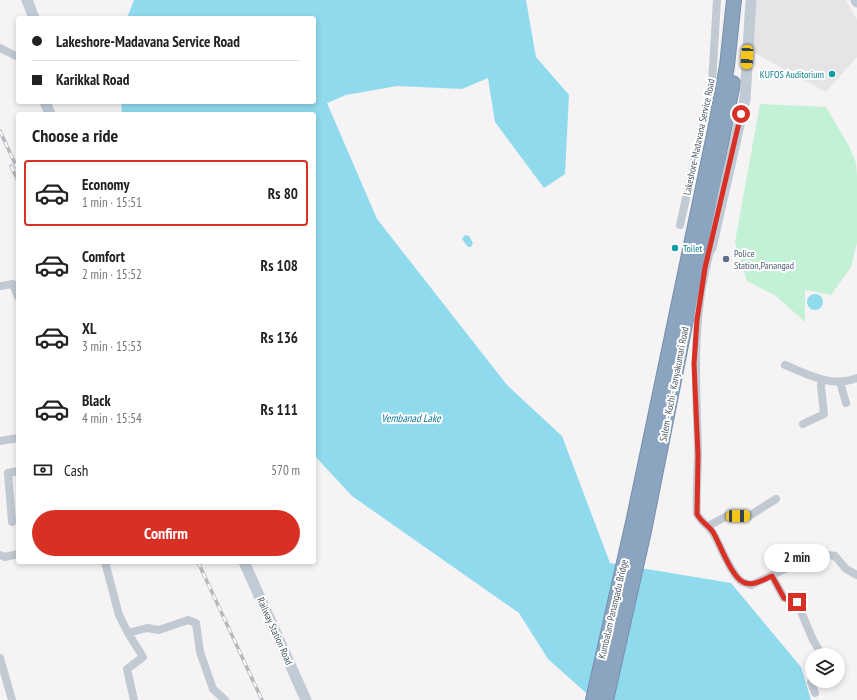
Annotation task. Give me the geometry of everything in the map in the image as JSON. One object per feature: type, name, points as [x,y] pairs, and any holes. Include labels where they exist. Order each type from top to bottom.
[{"type":"highway","name":"Salem - Kochi - Kanyakumari Road","points":[[634,518],[718,114],[727,66],[734,0]]},
{"type":"highway","name":"Salem - Kochi - Kanyakumari Road","points":[[644,531],[725,131],[736,66],[743,0]]},
{"type":"highway","name":"Kumbalam Panangadu Bridge","points":[[593,700],[634,518]]},
{"type":"highway","name":"Kumbalam Panangadu Bridge","points":[[606,700],[644,531]]},
{"type":"street","points":[[27,0],[33,16]]},
{"type":"street","name":"Lakeshore-Madavana Service Road","points":[[680,225],[712,83],[718,0]]},
{"type":"street","points":[[750,0],[745,100],[711,248],[705,268],[697,320],[694,364],[698,455],[697,514],[700,520],[708,526],[733,570],[742,582],[751,585],[828,554],[835,556],[846,569],[857,574]]},
{"type":"street","points":[[0,48],[16,56]]},
{"type":"street","points":[[0,286],[13,284],[16,292]]},
{"type":"street","points":[[785,365],[822,380],[840,382],[857,378]]},
{"type":"street","points":[[803,424],[824,414],[821,386],[822,380]]},
{"type":"street","points":[[840,382],[846,404]]},
{"type":"street","points":[[0,441],[16,438]]},
{"type":"street","points":[[12,522],[8,473],[16,471]]},
{"type":"street","points":[[708,526],[727,516],[749,516],[776,499]]},
{"type":"street","points":[[0,554],[5,557],[16,554]]},
{"type":"street","points":[[106,564],[119,615],[128,633],[143,656],[127,669],[134,700]]},
{"type":"street","name":"Railway Station Road","points":[[245,564],[306,700]]},
{"type":"street","points":[[772,576],[784,598],[797,602],[818,648]]},
{"type":"street","points":[[128,633],[147,628],[159,630],[192,620],[196,623],[202,660],[213,689],[225,700]]},
{"type":"street","points":[[0,658],[12,700]]},
{"type":"street","points":[[813,688],[815,693]]},
{"type":"shaded area","points":[[756,0],[846,0],[857,20],[857,57],[826,92],[753,52]]},
{"type":"green space","points":[[760,104],[826,107],[849,146],[856,163],[857,243],[851,267],[831,295],[805,290],[805,322],[776,296],[747,281],[735,242]]},
{"type":"water","name":"Vembanad Lake","points":[[134,0],[526,0],[536,57],[569,95],[565,174],[544,188],[495,122],[488,78],[462,89],[397,86],[346,95],[327,103],[377,219],[507,385],[562,436],[610,563],[731,583],[801,667],[805,680],[805,688],[807,688],[811,700],[594,700],[548,659],[519,613],[352,496],[316,457],[316,112],[122,112],[121,104],[316,104],[316,16],[128,16]]},
{"type":"water","points":[[465,235],[469,236],[473,243],[471,247],[468,247],[462,239]]},
{"type":"water","points":[[812,294],[818,294],[823,299],[821,308],[818,310],[812,310],[807,305],[807,299]]},
{"type":"railway","points":[[0,131],[16,166]]},
{"type":"railway","points":[[11,166],[16,177]]},
{"type":"railway","points":[[199,564],[262,700]]},
{"type":"place","name":"KUFOS Auditorium","points":[[832,74]]},
{"type":"place","name":"Toilet","points":[[675,248]]},
{"type":"place","name":"Police Station,Panangad","points":[[726,259]]},
{"type":"route","points":[[741,114],[711,248],[705,268],[697,320],[694,364],[698,455],[696,487],[697,514],[700,520],[708,526],[713,533],[733,570],[742,582],[751,585],[772,576],[784,598],[797,602]]}]
